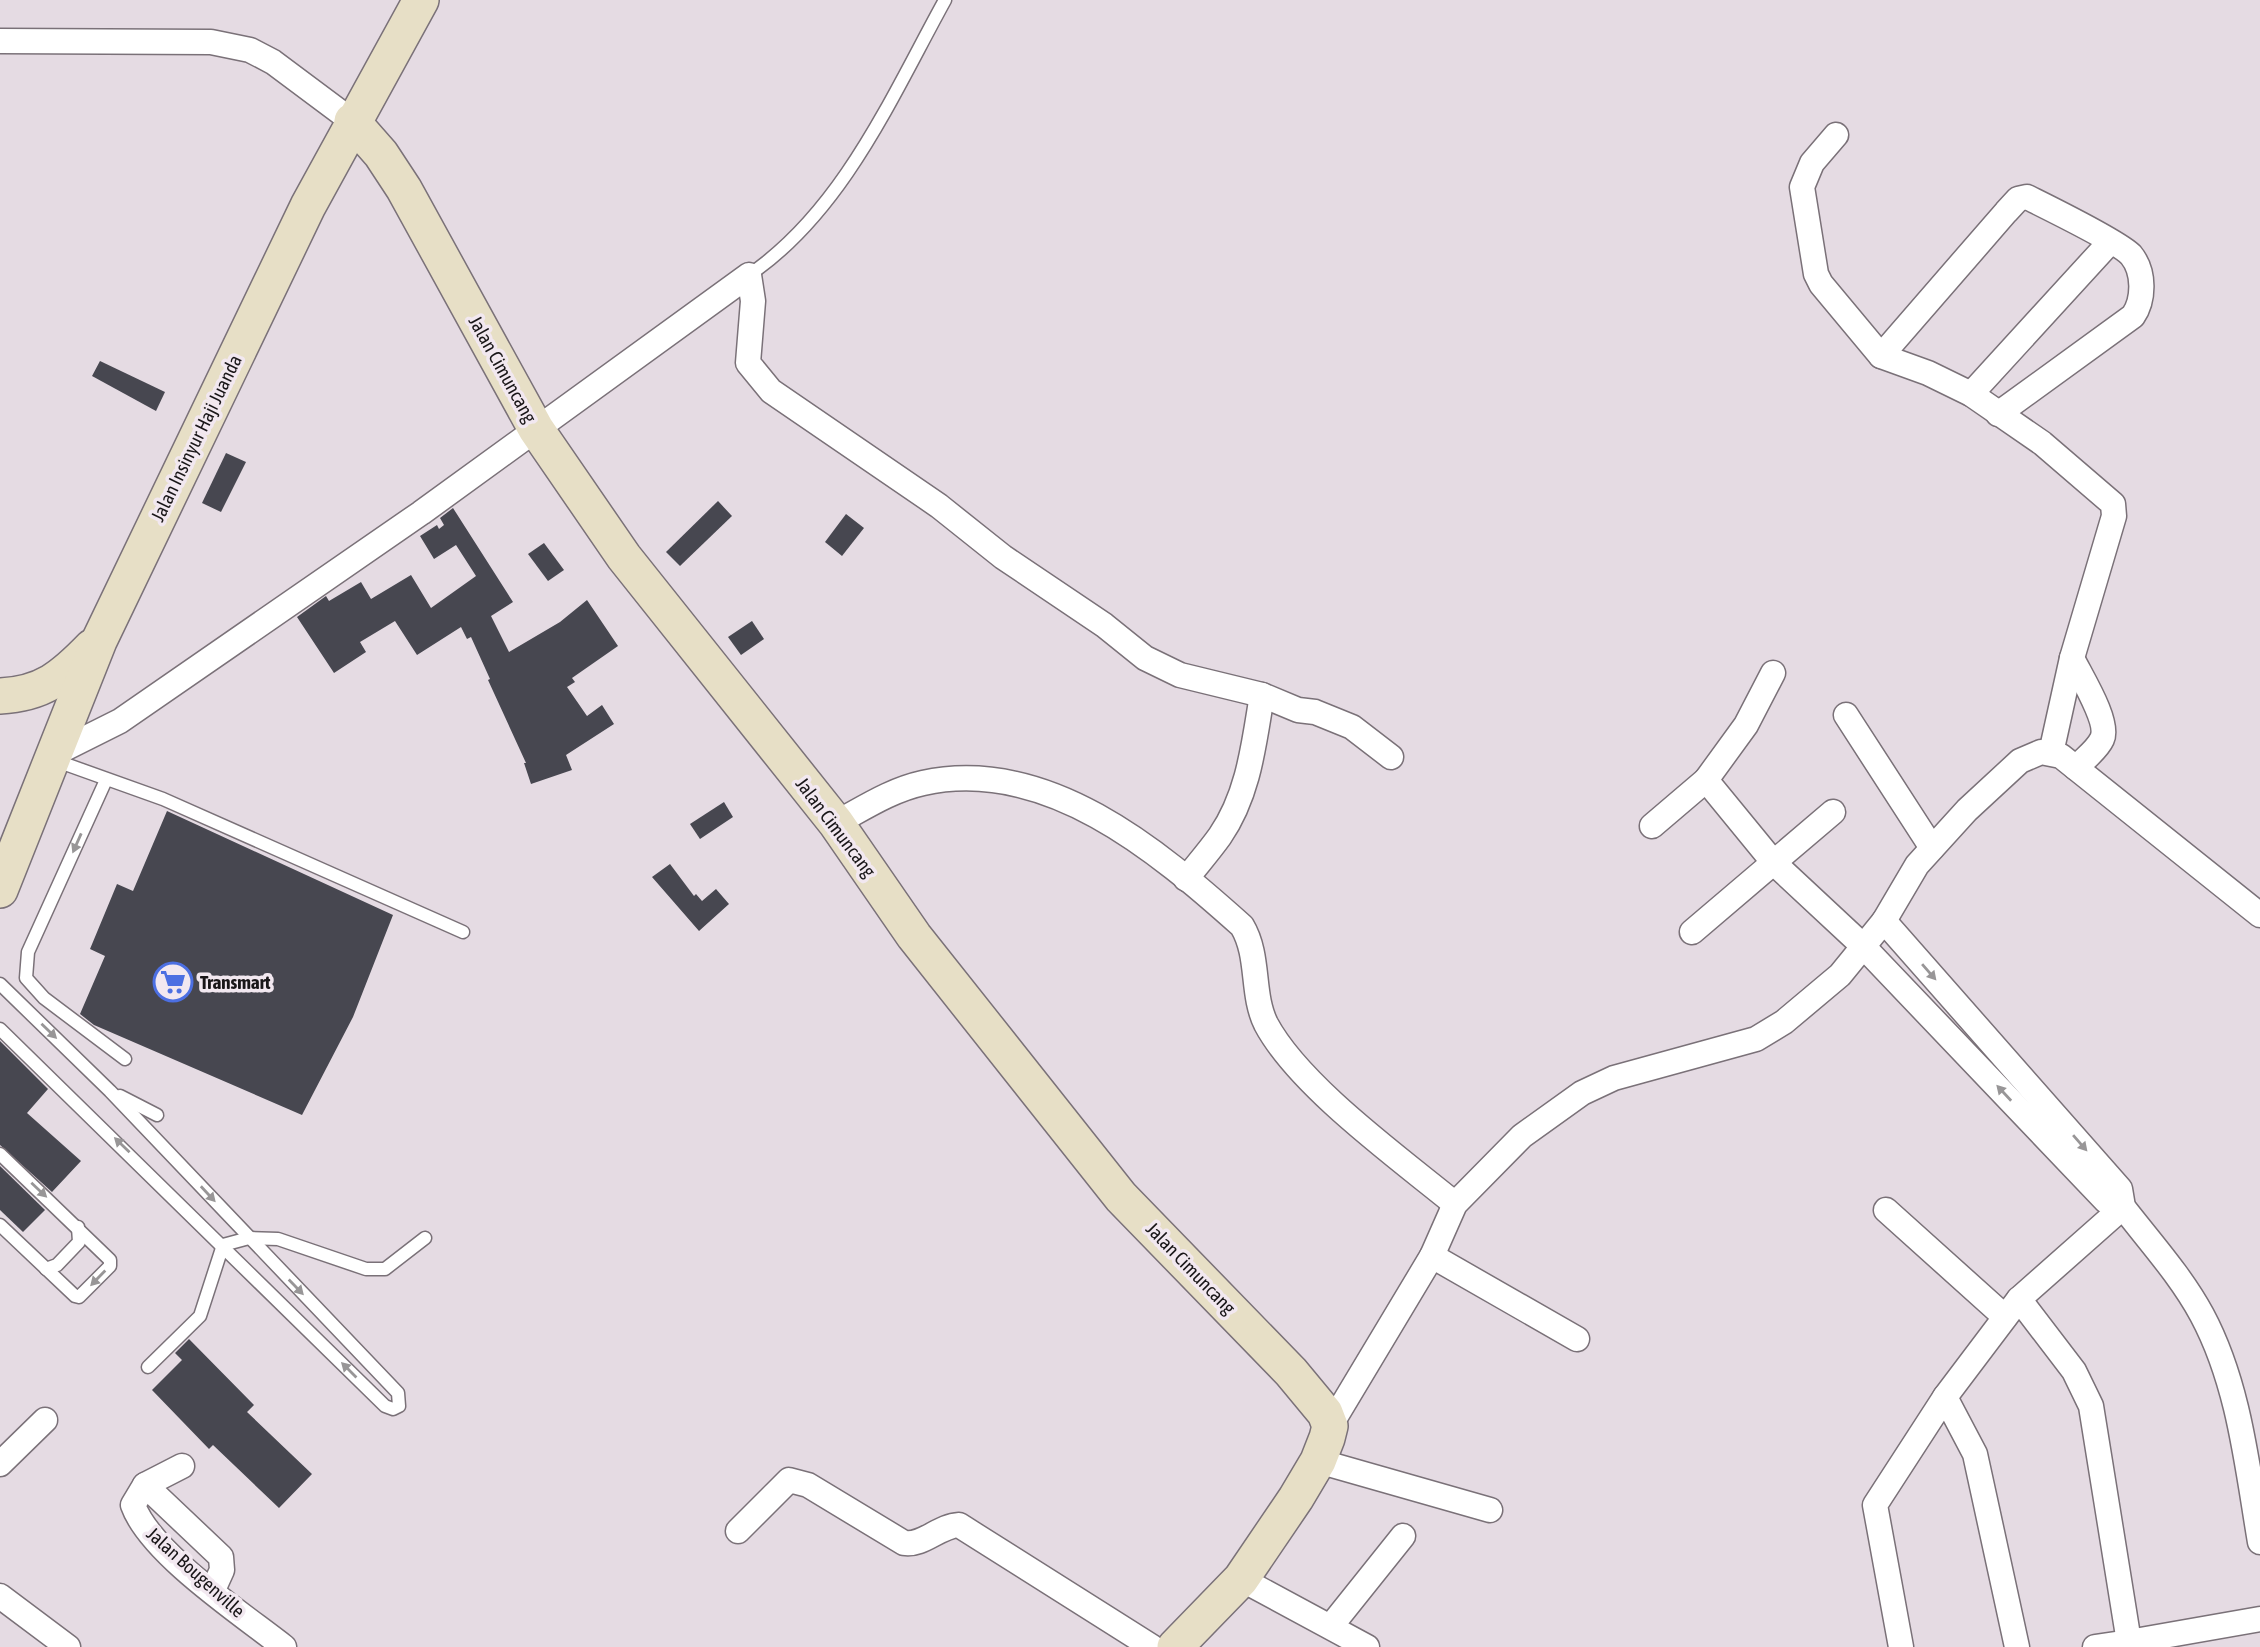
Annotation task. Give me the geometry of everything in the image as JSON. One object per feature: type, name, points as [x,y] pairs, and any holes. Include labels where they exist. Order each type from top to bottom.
[{"type":"street","name":"Jalan Insinyur Haji Juanda","points":[[0,890],[99,641],[308,206],[352,121],[421,0]]},
{"type":"street","points":[[0,41],[211,42],[250,50],[273,62],[352,121]]},
{"type":"street","name":"Jalan Cimuncang","points":[[352,121],[381,154],[404,189],[536,429],[624,557],[836,823],[915,936],[1121,1196],[1291,1372],[1321,1408],[1330,1426]]},
{"type":"street","points":[[1836,135],[1812,163],[1802,187],[1816,274],[1827,292],[1881,356],[1928,373],[1971,394],[2042,443],[2113,504],[2115,516],[2072,658],[2051,753]]},
{"type":"street","points":[[1881,356],[2018,199],[2027,197],[2130,254],[2141,285],[2139,308],[2133,317],[1998,414]]},
{"type":"street","points":[[1971,394],[2110,242]]},
{"type":"street","points":[[55,757],[120,721],[536,429],[749,275],[753,301],[748,363],[771,391],[939,506],[1003,556],[1104,625],[1145,659],[1180,675],[1262,695],[1298,710],[1315,712],[1352,727],[1391,757]]},
{"type":"street","points":[[0,696],[24,695],[63,677],[99,641]]},
{"type":"street","points":[[2072,658],[2102,719],[2104,731],[2100,742],[2076,768]]},
{"type":"street","points":[[1652,825],[1706,780],[1746,726],[1773,673]]},
{"type":"street","points":[[1186,878],[1222,834],[1235,810],[1250,767],[1262,695]]},
{"type":"street","points":[[1846,715],[1932,848]]},
{"type":"street","points":[[1175,1647],[1241,1579],[1296,1498],[1318,1461],[1330,1426],[1432,1256],[1455,1204],[1522,1136],[1583,1093],[1649,1067],[1755,1039],[1784,1022],[1840,975],[1884,921],[1907,880],[1932,848],[2020,761],[2041,752],[2061,756],[2260,915]]},
{"type":"street","points":[[836,823],[889,794],[922,784],[973,777],[1001,779],[1101,817],[1127,832],[1242,926],[1248,935],[1265,1022],[1293,1064],[1455,1204]]},
{"type":"street","points":[[1706,780],[1774,863],[1862,945],[1961,1047],[2036,1111]]},
{"type":"street","points":[[1692,932],[1833,812]]},
{"type":"street","points":[[1884,921],[1981,1030],[2036,1111],[2106,1201],[2123,1207],[2172,1270],[2201,1313],[2218,1347],[2239,1419],[2260,1542]]},
{"type":"street","points":[[1961,1047],[1981,1030]]},
{"type":"street","points":[[1901,1647],[1875,1506],[1881,1493],[1945,1397],[2012,1308],[2123,1207]]},
{"type":"street","points":[[1886,1210],[2012,1308],[2074,1371],[2091,1406],[2129,1645]]},
{"type":"street","points":[[1432,1256],[1577,1339]]},
{"type":"street","points":[[1945,1397],[1975,1454],[2017,1647]]},
{"type":"street","points":[[0,1464],[45,1420]]},
{"type":"street","points":[[1318,1461],[1490,1510]]},
{"type":"street","points":[[182,1466],[145,1485],[221,1557],[222,1570],[213,1590]]},
{"type":"street","points":[[738,1531],[789,1480],[808,1485],[904,1543],[916,1543],[945,1526],[959,1525],[1152,1647]]},
{"type":"street","name":"Jalan Bougenville","points":[[145,1485],[134,1505],[138,1517],[160,1545],[284,1647]]},
{"type":"street","points":[[1331,1626],[1403,1536]]},
{"type":"street","points":[[1241,1579],[1367,1647]]},
{"type":"street","points":[[0,1596],[68,1647]]},
{"type":"street","points":[[2095,1647],[2129,1645],[2260,1619]]},
{"type":"lane","points":[[749,275],[774,258],[845,177],[883,117],[945,0]]},
{"type":"lane","points":[[55,757],[106,780],[163,799],[463,932]]},
{"type":"lane","points":[[106,780],[28,952],[26,978],[44,998],[125,1059]]},
{"type":"lane","points":[[0,984],[110,1091],[398,1393],[401,1402],[396,1409],[385,1406],[0,1029]]},
{"type":"lane","points":[[110,1091],[157,1115]]},
{"type":"lane","points":[[0,1154],[78,1227],[110,1260],[110,1266],[79,1297],[0,1225]]},
{"type":"lane","points":[[46,1269],[57,1265],[79,1242],[78,1227]]},
{"type":"lane","points":[[223,1245],[249,1238],[278,1238],[366,1269],[385,1269],[425,1238]]},
{"type":"lane","points":[[148,1367],[200,1315],[223,1245]]},
{"type":"building","points":[[100,361],[165,392],[156,411],[92,376]]},
{"type":"building","points":[[226,453],[246,462],[221,512],[202,503]]},
{"type":"building","points":[[718,501],[732,516],[680,566],[666,552]]},
{"type":"building","points":[[453,508],[513,602],[491,616],[509,652],[560,622],[587,600],[618,646],[572,678],[575,682],[567,687],[587,716],[602,705],[614,724],[566,755],[572,770],[531,784],[526,763],[488,680],[490,679],[471,637],[467,639],[461,627],[417,655],[395,621],[360,642],[366,652],[334,673],[297,617],[326,596],[329,601],[361,582],[371,599],[411,575],[431,608],[476,576],[456,545],[434,559],[420,536],[437,525],[439,529],[444,525],[440,518]]},
{"type":"building","points":[[846,514],[864,528],[842,556],[825,542]]},
{"type":"building","points":[[544,543],[564,570],[548,581],[528,554]]},
{"type":"building","points":[[752,621],[764,639],[741,655],[728,637]]},
{"type":"building","points":[[724,802],[733,817],[700,839],[690,824]]},
{"type":"building","points":[[167,811],[393,915],[353,1017],[302,1115],[94,1025],[80,1014],[105,956],[90,949],[117,884],[133,891]]},
{"type":"building","points":[[670,864],[694,896],[696,894],[702,901],[716,889],[729,904],[699,931],[652,877]]},
{"type":"building","points":[[0,1041],[48,1089],[27,1113],[81,1161],[52,1192],[0,1145]]},
{"type":"building","points":[[0,1166],[45,1210],[23,1232],[0,1210]]},
{"type":"building","points":[[189,1339],[254,1405],[247,1412],[312,1474],[279,1508],[213,1445],[209,1449],[152,1390],[182,1360],[175,1353]]},
{"type":"place","name":"Transmart","points":[[173,982]]}]
